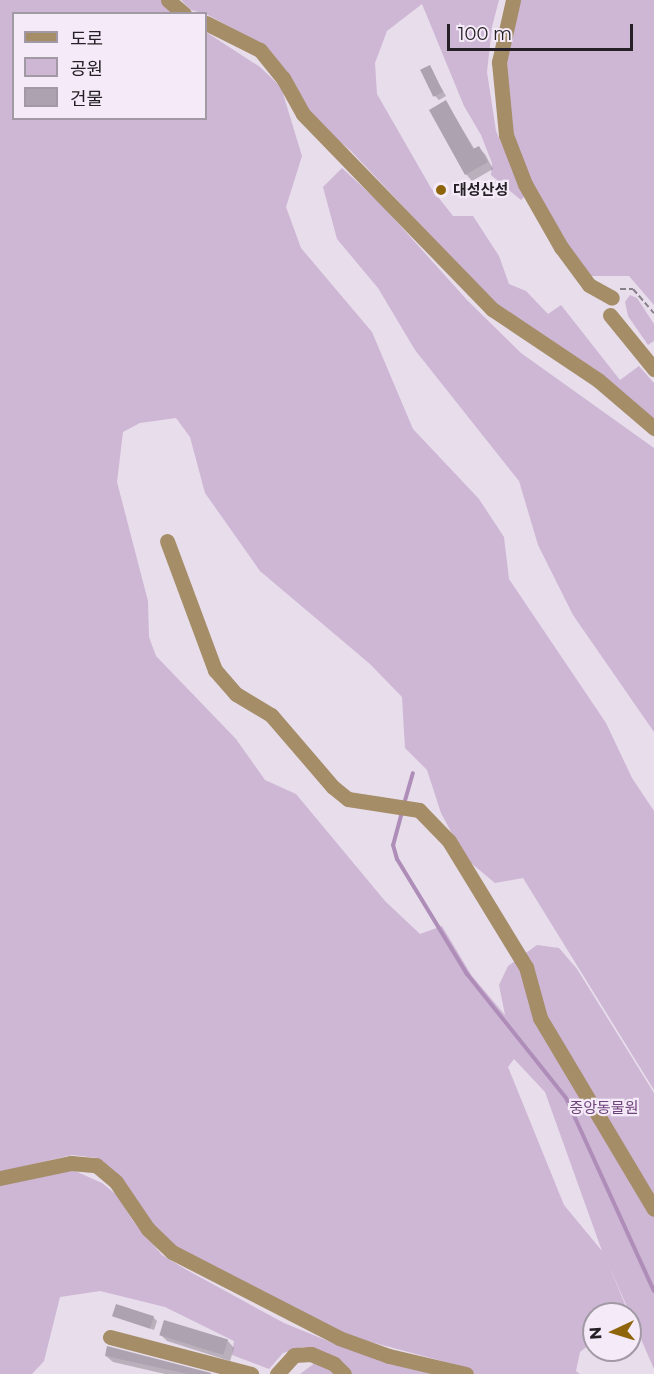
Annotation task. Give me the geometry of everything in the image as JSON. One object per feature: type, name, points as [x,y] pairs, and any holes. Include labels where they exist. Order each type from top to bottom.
[{"type":"street","points":[[168,0],[182,12]]},
{"type":"street","points":[[513,0],[499,62],[506,135],[525,183],[561,247],[589,285],[612,298]]},
{"type":"street","points":[[207,24],[260,50],[283,78],[303,114],[492,309],[598,380],[654,428]]},
{"type":"street","points":[[610,315],[654,369]]},
{"type":"street","points":[[167,541],[215,670],[236,694],[271,715],[348,799],[419,810],[449,841],[520,957],[540,1018],[654,1209]]},
{"type":"street","points":[[0,1178],[71,1163],[96,1165],[116,1182],[148,1229],[172,1252],[339,1338],[389,1356],[466,1374]]},
{"type":"street","points":[[110,1338],[251,1374]]},
{"type":"street","points":[[277,1374],[294,1355],[310,1354],[334,1364],[344,1374]]},
{"type":"path","points":[[612,298],[621,288],[633,289],[654,313]]},
{"type":"green space","name":"중앙동물원","points":[[0,0],[161,0],[175,12],[12,12],[12,120],[207,120],[207,33],[260,67],[281,87],[302,156],[286,207],[301,248],[372,332],[413,429],[479,499],[504,537],[509,579],[606,723],[632,778],[654,811],[654,1090],[523,878],[495,883],[465,858],[441,813],[427,770],[405,748],[402,697],[370,664],[260,571],[205,493],[190,437],[176,418],[140,423],[123,432],[117,482],[148,601],[149,637],[156,656],[236,739],[265,780],[296,794],[385,901],[420,934],[442,926],[472,976],[505,1015],[499,985],[508,966],[537,945],[559,948],[577,969],[654,1093],[654,1369],[642,1341],[642,1302],[625,1302],[608,1263],[624,1302],[582,1302],[582,1350],[576,1371],[580,1374],[475,1374],[457,1365],[341,1334],[170,1244],[98,1158],[72,1155],[0,1172]],"holes":[[[514,1059],[545,1092],[602,1251],[564,1205],[508,1067]]]},
{"type":"green space","points":[[181,0],[499,0],[492,27],[487,72],[496,131],[525,196],[521,200],[491,175],[492,163],[481,135],[464,106],[422,4],[387,31],[375,63],[377,94],[431,188],[453,216],[473,216],[499,256],[509,284],[526,291],[548,314],[561,305],[620,380],[639,366],[654,383],[654,423],[500,309],[351,151],[312,118],[266,46],[207,15],[207,12],[191,10]]},
{"type":"green space","points":[[517,0],[654,0],[654,305],[629,276],[588,276],[537,195],[510,135],[503,61]]},
{"type":"green space","points":[[342,168],[379,202],[467,300],[521,353],[654,448],[654,732],[573,615],[538,545],[519,481],[415,350],[378,288],[337,239],[323,187]]},
{"type":"green space","points":[[630,295],[637,298],[654,324],[654,341],[648,345],[628,316],[625,302]]},
{"type":"green space","points":[[73,1170],[102,1183],[118,1196],[133,1221],[162,1255],[185,1269],[284,1323],[345,1348],[441,1374],[352,1374],[327,1354],[303,1347],[283,1353],[269,1369],[232,1355],[234,1341],[165,1307],[100,1291],[60,1297],[44,1361],[32,1374],[0,1374],[0,1183]]},
{"type":"green space","points":[[316,1362],[327,1367],[334,1374],[300,1374]]},
{"type":"building","points":[[430,65],[443,92],[433,97],[420,70]]},
{"type":"building","points":[[446,100],[473,149],[479,146],[488,162],[465,175],[429,110]]},
{"type":"building","points":[[116,1304],[154,1316],[150,1329],[112,1316]]},
{"type":"building","points":[[164,1320],[228,1340],[223,1355],[159,1335]]},
{"type":"building","points":[[107,1346],[211,1374],[188,1374],[105,1356]]},
{"type":"waterway","points":[[404,804],[413,773]]},
{"type":"waterway","points":[[402,812],[393,845],[397,859],[467,974],[566,1098],[654,1291]]},
{"type":"place","name":"대성산성","points":[[441,190]]}]
